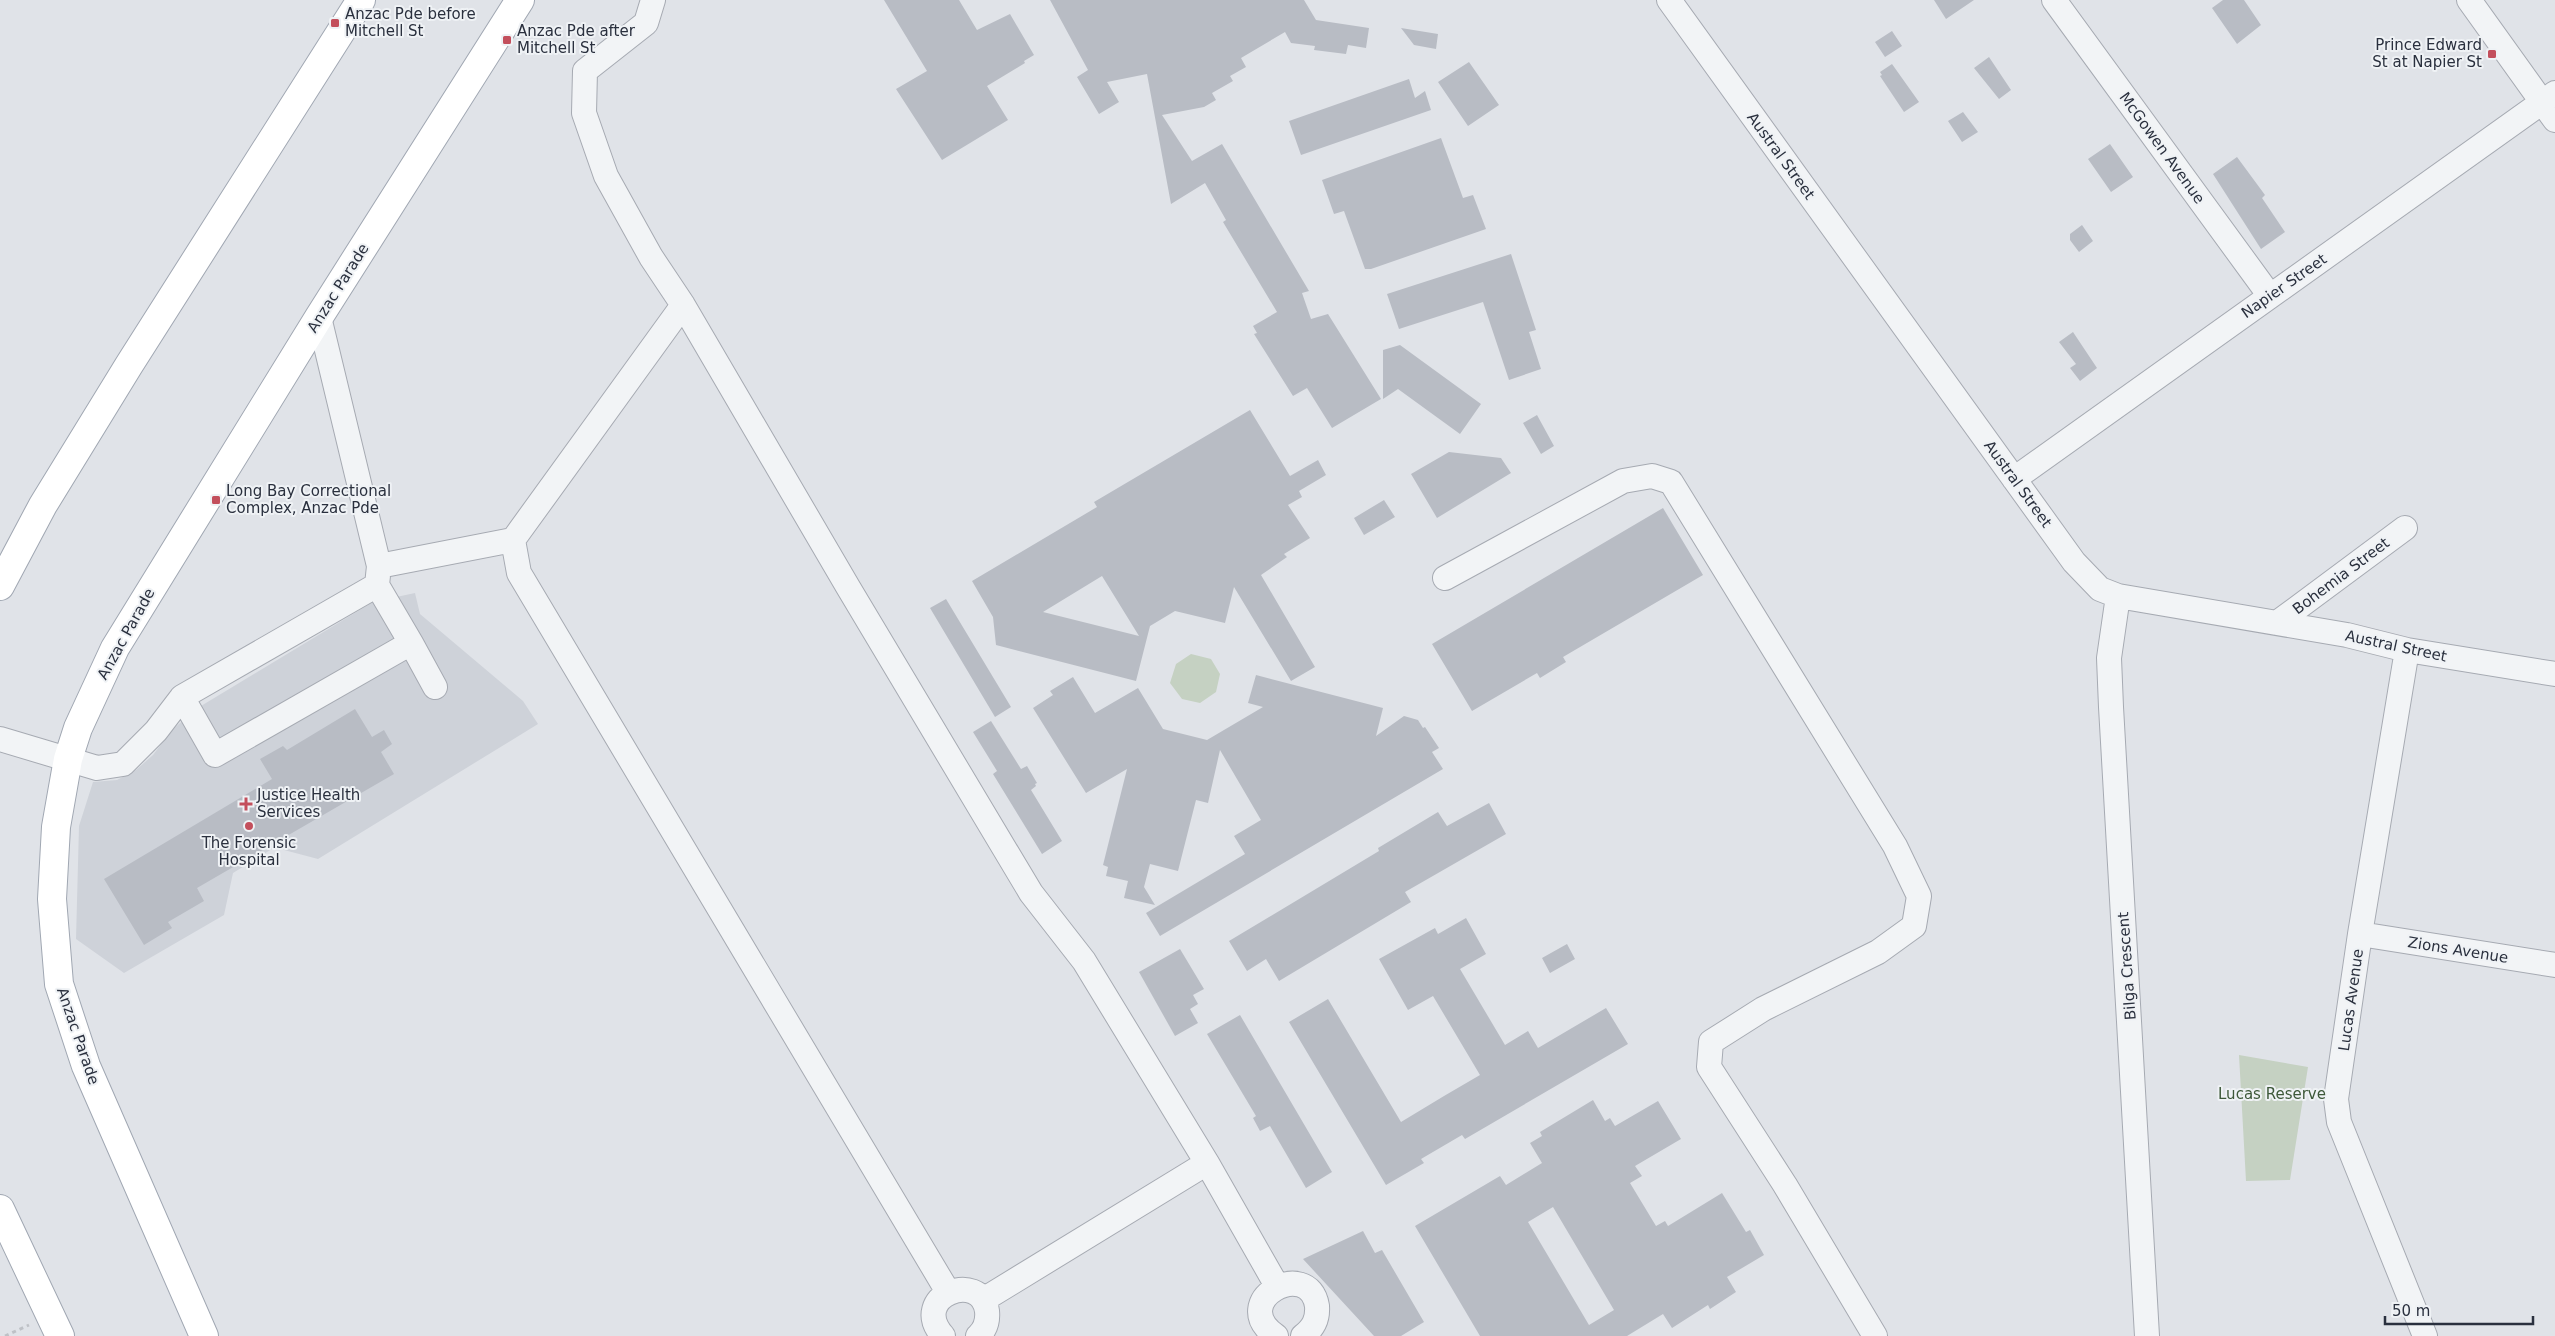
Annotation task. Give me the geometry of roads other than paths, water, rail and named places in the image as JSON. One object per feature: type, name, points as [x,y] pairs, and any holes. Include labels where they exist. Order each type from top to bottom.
[{"type":"main road","points":[[0,586],[43,506],[119,382],[361,0]]},
{"type":"main road","name":"Anzac Parade","points":[[204,1336],[86,1066],[59,984],[52,899],[56,827],[68,759],[91,698],[115,648],[319,318],[520,0]]},
{"type":"main road","points":[[0,1209],[60,1336]]},
{"type":"street","points":[[653,0],[646,23],[585,71],[584,113],[606,176],[650,258],[683,305],[848,587],[1032,894],[1084,961],[1207,1163],[1277,1286]]},
{"type":"street","name":"Austral Street","points":[[1669,0],[2014,479],[2088,579],[2100,589],[2118,596],[2347,635],[2407,650],[2555,674]]},
{"type":"street","name":"McGowen Avenue","points":[[2054,0],[2270,296]]},
{"type":"street","points":[[2469,0],[2551,105]]},
{"type":"street","name":"Napier Street","points":[[2014,479],[2270,296],[2551,105]]},
{"type":"street","points":[[0,739],[97,768],[123,764],[156,731],[182,697],[378,575],[513,540],[683,305]]},
{"type":"street","points":[[319,318],[378,575],[435,687]]},
{"type":"street","points":[[1445,578],[1622,481],[1652,476],[1671,482],[1895,846],[1919,896],[1914,926],[1878,952],[1763,1009],[1711,1042],[1709,1067],[1785,1185],[1875,1336]]},
{"type":"street","name":"Bohemia Street","points":[[2277,623],[2405,528]]},
{"type":"street","points":[[513,540],[519,573],[948,1292]]},
{"type":"street","name":"Bilga Crescent","points":[[2118,596],[2110,644],[2111,707],[2146,1336]]},
{"type":"street","points":[[182,697],[215,755],[411,643]]},
{"type":"street","name":"Lucas Avenue","points":[[2407,650],[2360,934],[2336,1099],[2339,1122],[2425,1336]]},
{"type":"street","name":"Zions Avenue","points":[[2360,934],[2555,965]]},
{"type":"street","points":[[982,1300],[1207,1163]]},
{"type":"street","points":[[1276,1336],[1264,1324],[1261,1307],[1264,1298],[1277,1286],[1286,1284],[1304,1288],[1316,1303],[1315,1322],[1302,1336]]},
{"type":"street","points":[[943,1336],[937,1330],[934,1319],[935,1309],[940,1299],[948,1292],[960,1289],[973,1292],[982,1300],[987,1317],[986,1325],[978,1336]]},
{"type":"place","name":"Anzac Pde before Mitchell St","points":[[335,23]]},
{"type":"place","name":"Anzac Pde after Mitchell St","points":[[507,40]]},
{"type":"place","name":"Prince Edward St at Napier St","points":[[2492,54]]},
{"type":"place","name":"Long Bay Correctional Complex, Anzac Pde","points":[[216,500]]},
{"type":"place","name":"Justice Health Services","points":[[246,804]]},
{"type":"place","name":"The Forensic Hospital","points":[[249,826]]},
{"type":"park label","name":"Lucas Reserve","points":[[2272,1094]]}]
